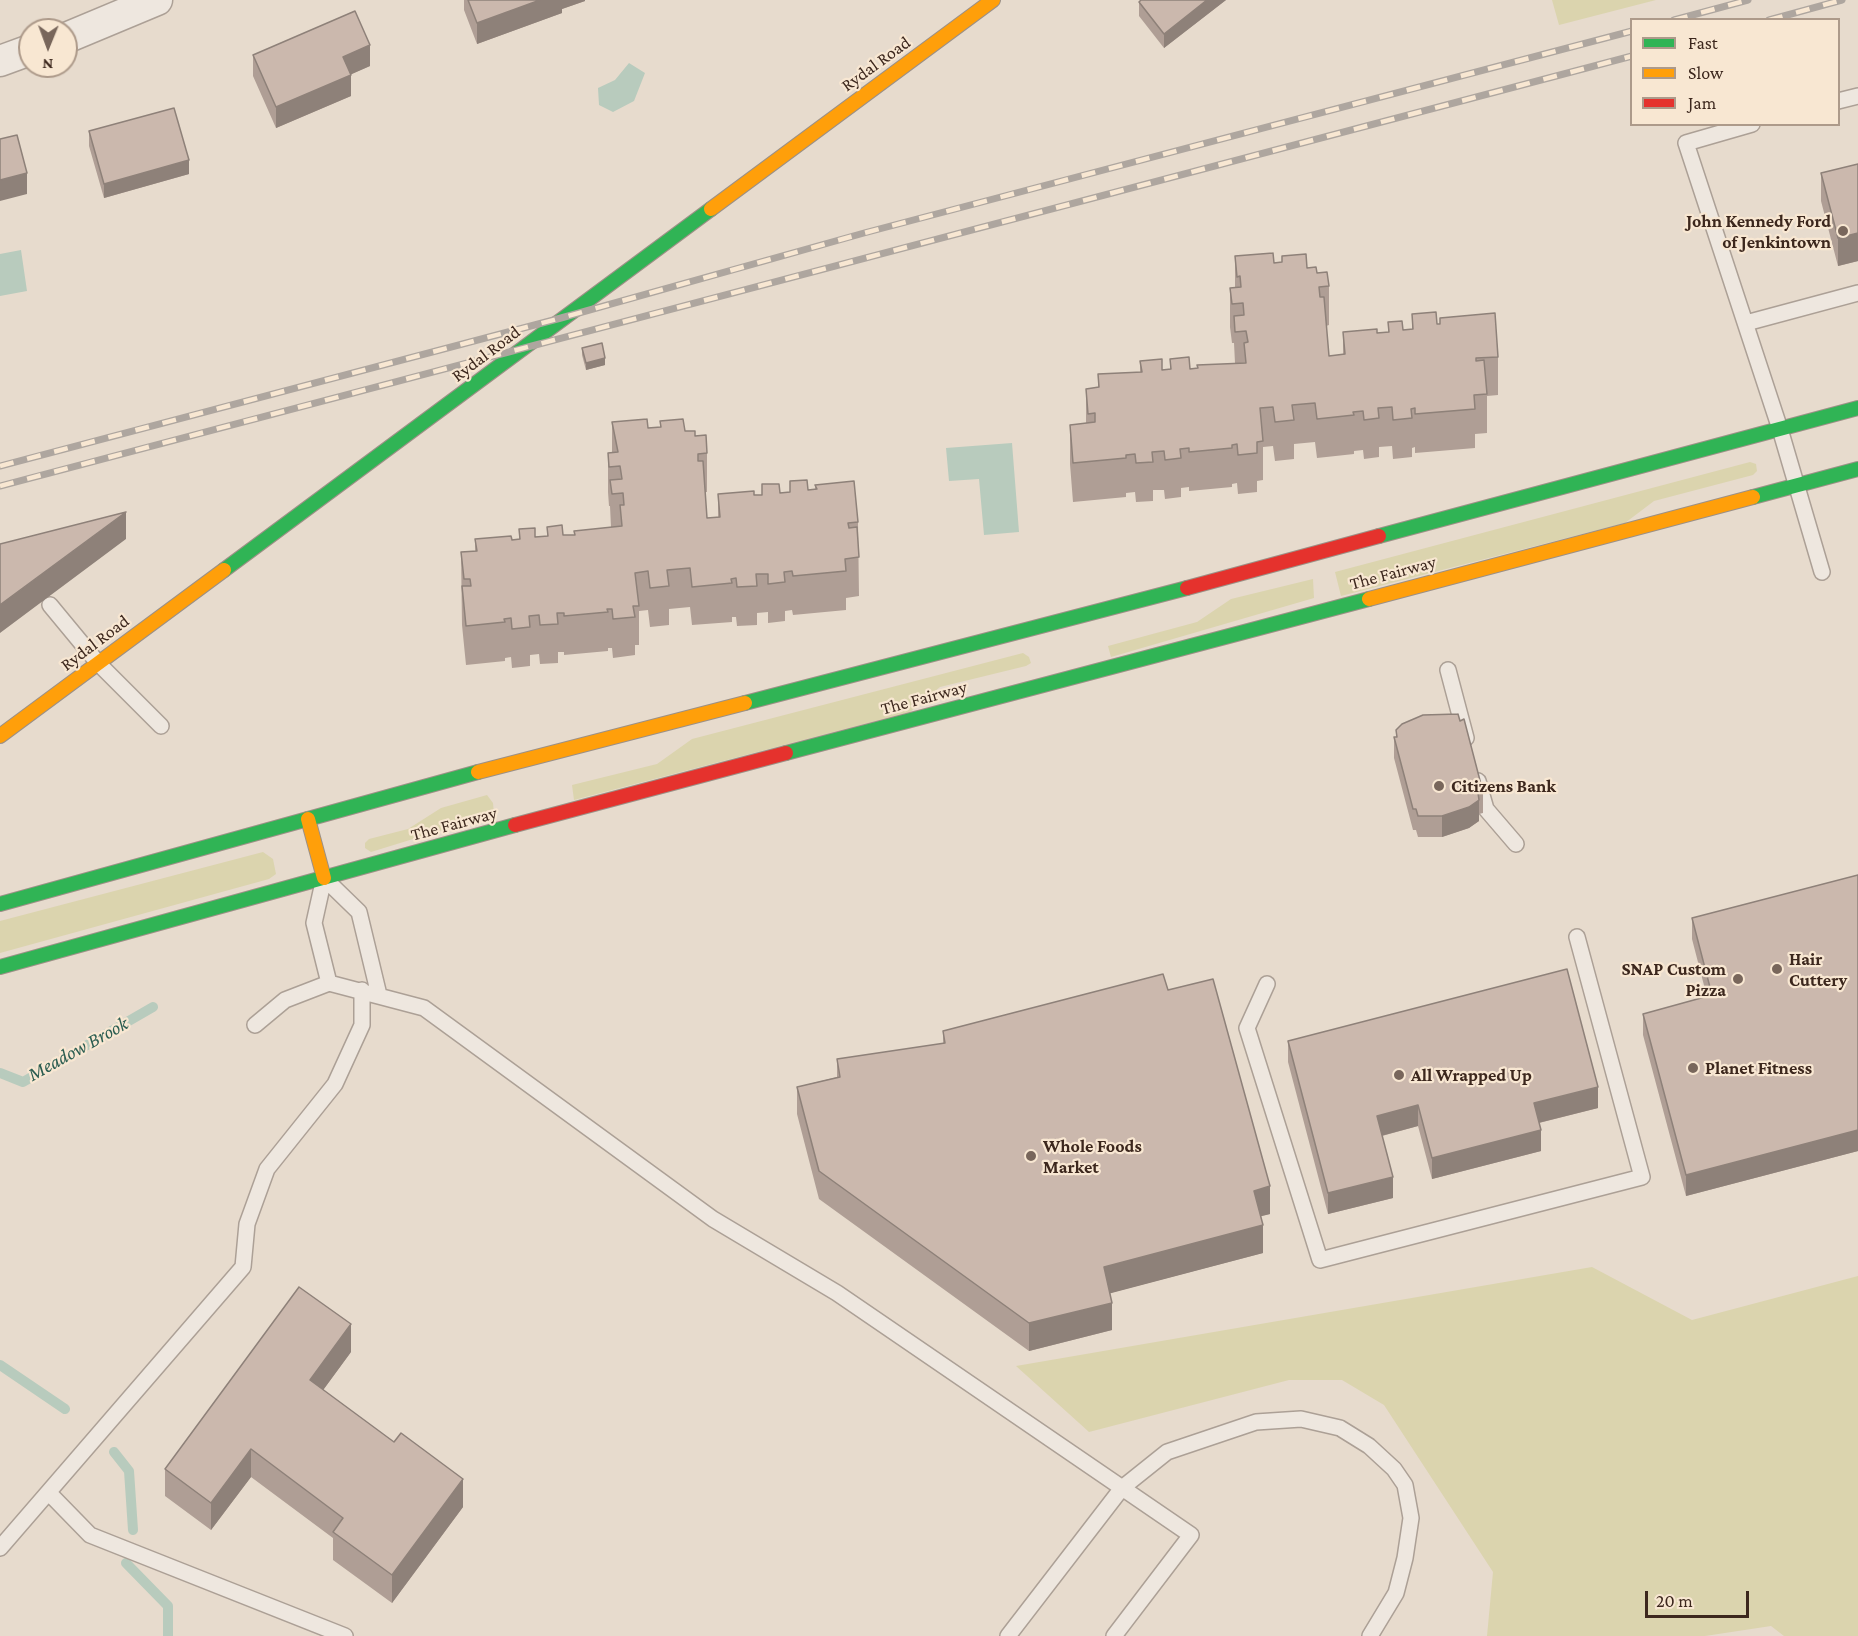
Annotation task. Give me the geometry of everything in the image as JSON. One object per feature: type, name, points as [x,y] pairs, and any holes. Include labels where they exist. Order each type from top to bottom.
[{"type":"main road","name":"Rydal Road","points":[[0,736],[993,0]]},
{"type":"main road","points":[[0,904],[308,819],[1858,408]]},
{"type":"main road","name":"The Fairway","points":[[0,967],[324,878],[1858,469]]},
{"type":"main road","points":[[308,819],[324,878]]},
{"type":"street","points":[[78,33],[156,0]]},
{"type":"street","points":[[0,61],[18,54]]},
{"type":"lane","points":[[1840,101],[1858,96]]},
{"type":"lane","points":[[1745,126],[1686,142],[1780,429],[1822,572]]},
{"type":"lane","points":[[1746,323],[1858,293]]},
{"type":"lane","points":[[50,605],[98,663],[161,726]]},
{"type":"lane","points":[[1448,670],[1486,809],[1515,844]]},
{"type":"lane","points":[[324,878],[314,923],[328,983]]},
{"type":"lane","points":[[324,878],[359,912],[380,995]]},
{"type":"lane","points":[[1268,984],[1247,1028],[1320,1260],[1642,1177],[1577,937]]},
{"type":"lane","points":[[255,1025],[285,1000],[328,983],[424,1008],[713,1219],[837,1293],[1191,1535],[1113,1636]]},
{"type":"lane","points":[[0,1548],[243,1267],[247,1224],[267,1169],[335,1084],[362,1025],[362,990]]},
{"type":"lane","points":[[1008,1636],[1122,1488],[1167,1452],[1256,1422],[1301,1419],[1340,1428],[1369,1446],[1394,1469],[1405,1485],[1411,1518],[1396,1593],[1370,1636]]},
{"type":"lane","points":[[49,1493],[90,1535],[345,1636]]},
{"type":"shaded area","points":[[1552,0],[1656,0],[1559,25]]},
{"type":"shaded area","points":[[629,63],[645,73],[634,101],[613,112],[599,105],[598,88],[615,80]]},
{"type":"shaded area","points":[[21,250],[27,291],[0,296],[0,254]]},
{"type":"shaded area","points":[[1012,443],[1019,532],[984,535],[979,479],[949,481],[946,448]]},
{"type":"shaded area","points":[[1750,462],[1756,464],[1757,471],[1753,475],[1654,501],[1625,523],[1341,596],[1335,572]]},
{"type":"shaded area","points":[[1313,579],[1314,598],[1111,657],[1108,646],[1197,622],[1231,599]]},
{"type":"shaded area","points":[[1023,653],[1029,657],[1031,663],[1026,666],[940,687],[910,712],[574,800],[572,785],[657,764],[692,739]]},
{"type":"shaded area","points":[[487,795],[493,803],[494,814],[371,852],[365,848],[365,843],[369,839],[408,829],[441,808]]},
{"type":"shaded area","points":[[263,852],[273,859],[276,874],[269,879],[0,953],[0,921]]},
{"type":"shaded area","points":[[1592,1267],[1692,1320],[1858,1276],[1858,1636],[1784,1636],[1771,1626],[1705,1636],[1487,1636],[1493,1572],[1384,1405],[1342,1380],[1289,1380],[1089,1432],[1016,1366]]},
{"type":"building","points":[[468,0],[540,0],[477,23]]},
{"type":"building","points":[[1141,0],[1207,0],[1164,34],[1139,2]]},
{"type":"building","points":[[355,11],[370,45],[343,57],[351,75],[276,107],[253,55]]},
{"type":"building","points":[[174,108],[189,160],[104,184],[89,131]]},
{"type":"building","points":[[17,135],[27,173],[0,180],[0,139]]},
{"type":"building","points":[[1858,164],[1858,233],[1838,238],[1821,173]]},
{"type":"building","points":[[1273,253],[1274,263],[1282,262],[1282,256],[1306,254],[1307,268],[1316,267],[1317,273],[1327,272],[1329,286],[1319,287],[1320,297],[1324,297],[1329,356],[1345,354],[1343,332],[1377,329],[1377,333],[1389,332],[1388,322],[1402,321],[1403,330],[1413,329],[1412,314],[1436,312],[1437,324],[1440,324],[1440,318],[1495,313],[1498,357],[1476,358],[1476,361],[1484,360],[1487,394],[1474,395],[1475,409],[1415,414],[1415,408],[1411,409],[1412,418],[1393,420],[1392,407],[1378,408],[1379,418],[1364,420],[1363,411],[1353,412],[1354,415],[1317,419],[1315,403],[1292,405],[1294,420],[1275,422],[1273,407],[1260,408],[1263,441],[1257,442],[1257,453],[1238,455],[1237,444],[1232,445],[1232,448],[1189,452],[1189,448],[1180,449],[1181,458],[1165,460],[1164,451],[1152,452],[1153,462],[1136,463],[1135,454],[1126,455],[1126,458],[1073,463],[1070,425],[1095,422],[1095,413],[1088,414],[1086,389],[1099,387],[1098,374],[1142,372],[1140,361],[1162,359],[1162,370],[1171,369],[1170,359],[1189,357],[1190,369],[1198,368],[1197,365],[1246,363],[1244,343],[1248,342],[1246,331],[1235,332],[1234,316],[1244,315],[1243,303],[1232,304],[1230,288],[1241,287],[1240,276],[1237,277],[1235,256]]},
{"type":"building","points":[[602,343],[605,358],[586,363],[582,348]]},
{"type":"building","points":[[647,419],[648,428],[661,427],[660,421],[683,419],[685,431],[695,431],[695,436],[706,435],[707,453],[698,454],[698,461],[703,461],[707,518],[720,517],[718,494],[754,491],[754,495],[762,495],[762,484],[779,484],[780,493],[790,492],[790,481],[807,480],[808,490],[817,489],[815,485],[854,481],[858,522],[848,523],[849,528],[857,527],[859,557],[845,559],[846,571],[793,576],[792,571],[784,572],[785,582],[768,584],[768,574],[756,574],[757,586],[737,587],[736,578],[731,579],[732,583],[692,587],[690,568],[667,570],[669,586],[650,588],[648,571],[635,573],[639,606],[633,606],[635,617],[613,619],[612,609],[607,609],[608,612],[564,616],[564,613],[557,613],[558,624],[540,625],[539,615],[529,616],[530,627],[512,629],[511,618],[504,619],[505,622],[466,626],[462,586],[471,586],[470,579],[464,579],[461,552],[477,551],[475,539],[511,536],[512,540],[520,539],[519,529],[535,528],[535,537],[548,536],[547,527],[562,525],[563,535],[575,535],[574,531],[622,526],[620,505],[624,505],[623,493],[612,494],[610,480],[622,479],[620,466],[609,467],[608,453],[618,452],[612,422]]},
{"type":"building","points":[[126,512],[0,605],[0,544]]},
{"type":"building","name":"Citizens Bank","points":[[1458,714],[1460,721],[1464,719],[1483,792],[1478,793],[1479,800],[1469,807],[1442,816],[1418,816],[1416,809],[1413,809],[1394,737],[1397,737],[1396,730],[1402,724],[1423,715]]},
{"type":"building","points":[[1858,875],[1858,1130],[1686,1175],[1643,1014],[1712,995],[1692,918]]},
{"type":"building","points":[[1567,969],[1598,1087],[1534,1103],[1541,1130],[1432,1158],[1418,1105],[1377,1116],[1393,1177],[1328,1193],[1288,1041]]},
{"type":"building","name":"Whole Foods Market","points":[[1163,974],[1168,990],[1213,979],[1270,1186],[1254,1191],[1263,1225],[1104,1267],[1112,1303],[1029,1323],[819,1171],[797,1087],[840,1077],[837,1059],[945,1043],[943,1031]]},
{"type":"building","points":[[299,1287],[351,1324],[310,1380],[394,1442],[401,1433],[463,1479],[392,1575],[333,1532],[343,1518],[251,1449],[211,1503],[165,1469]]},
{"type":"waterway","name":"Meadow Brook","points":[[0,1073],[23,1082],[153,1007]]},
{"type":"waterway","points":[[0,1365],[65,1409]]},
{"type":"waterway","points":[[114,1452],[129,1471],[133,1530]]},
{"type":"waterway","points":[[126,1563],[168,1606],[168,1636]]},
{"type":"railway","points":[[1681,18],[1748,0]]},
{"type":"railway","points":[[1776,18],[1842,0]]},
{"type":"railway","points":[[0,466],[561,318],[864,233],[1630,32]]},
{"type":"railway","points":[[0,486],[1630,57]]},
{"type":"traffic: fast","points":[[224,570],[711,209]]},
{"type":"traffic: fast","points":[[1379,536],[1858,408]]},
{"type":"traffic: fast","points":[[1753,497],[1858,469]]},
{"type":"traffic: fast","points":[[745,703],[1187,588]]},
{"type":"traffic: fast","points":[[786,753],[1369,599]]},
{"type":"traffic: fast","points":[[0,904],[478,772]]},
{"type":"traffic: fast","points":[[0,967],[515,825]]},
{"type":"traffic: slow","points":[[711,209],[993,0]]},
{"type":"traffic: slow","points":[[1369,599],[1753,497]]},
{"type":"traffic: slow","points":[[0,736],[224,570]]},
{"type":"traffic: slow","points":[[478,772],[745,703]]},
{"type":"traffic: slow","points":[[308,819],[324,878]]},
{"type":"traffic: jam","points":[[1187,588],[1379,536]]},
{"type":"traffic: jam","points":[[515,825],[786,753]]},
{"type":"place","name":"John Kennedy Ford of Jenkintown","points":[[1843,231]]},
{"type":"place","name":"Citizens Bank","points":[[1439,786]]},
{"type":"place","name":"Hair Cuttery","points":[[1777,969]]},
{"type":"place","name":"SNAP Custom Pizza","points":[[1738,979]]},
{"type":"place","name":"Planet Fitness","points":[[1693,1068]]},
{"type":"place","name":"All Wrapped Up","points":[[1399,1075]]},
{"type":"place","name":"Whole Foods Market","points":[[1031,1156]]}]
